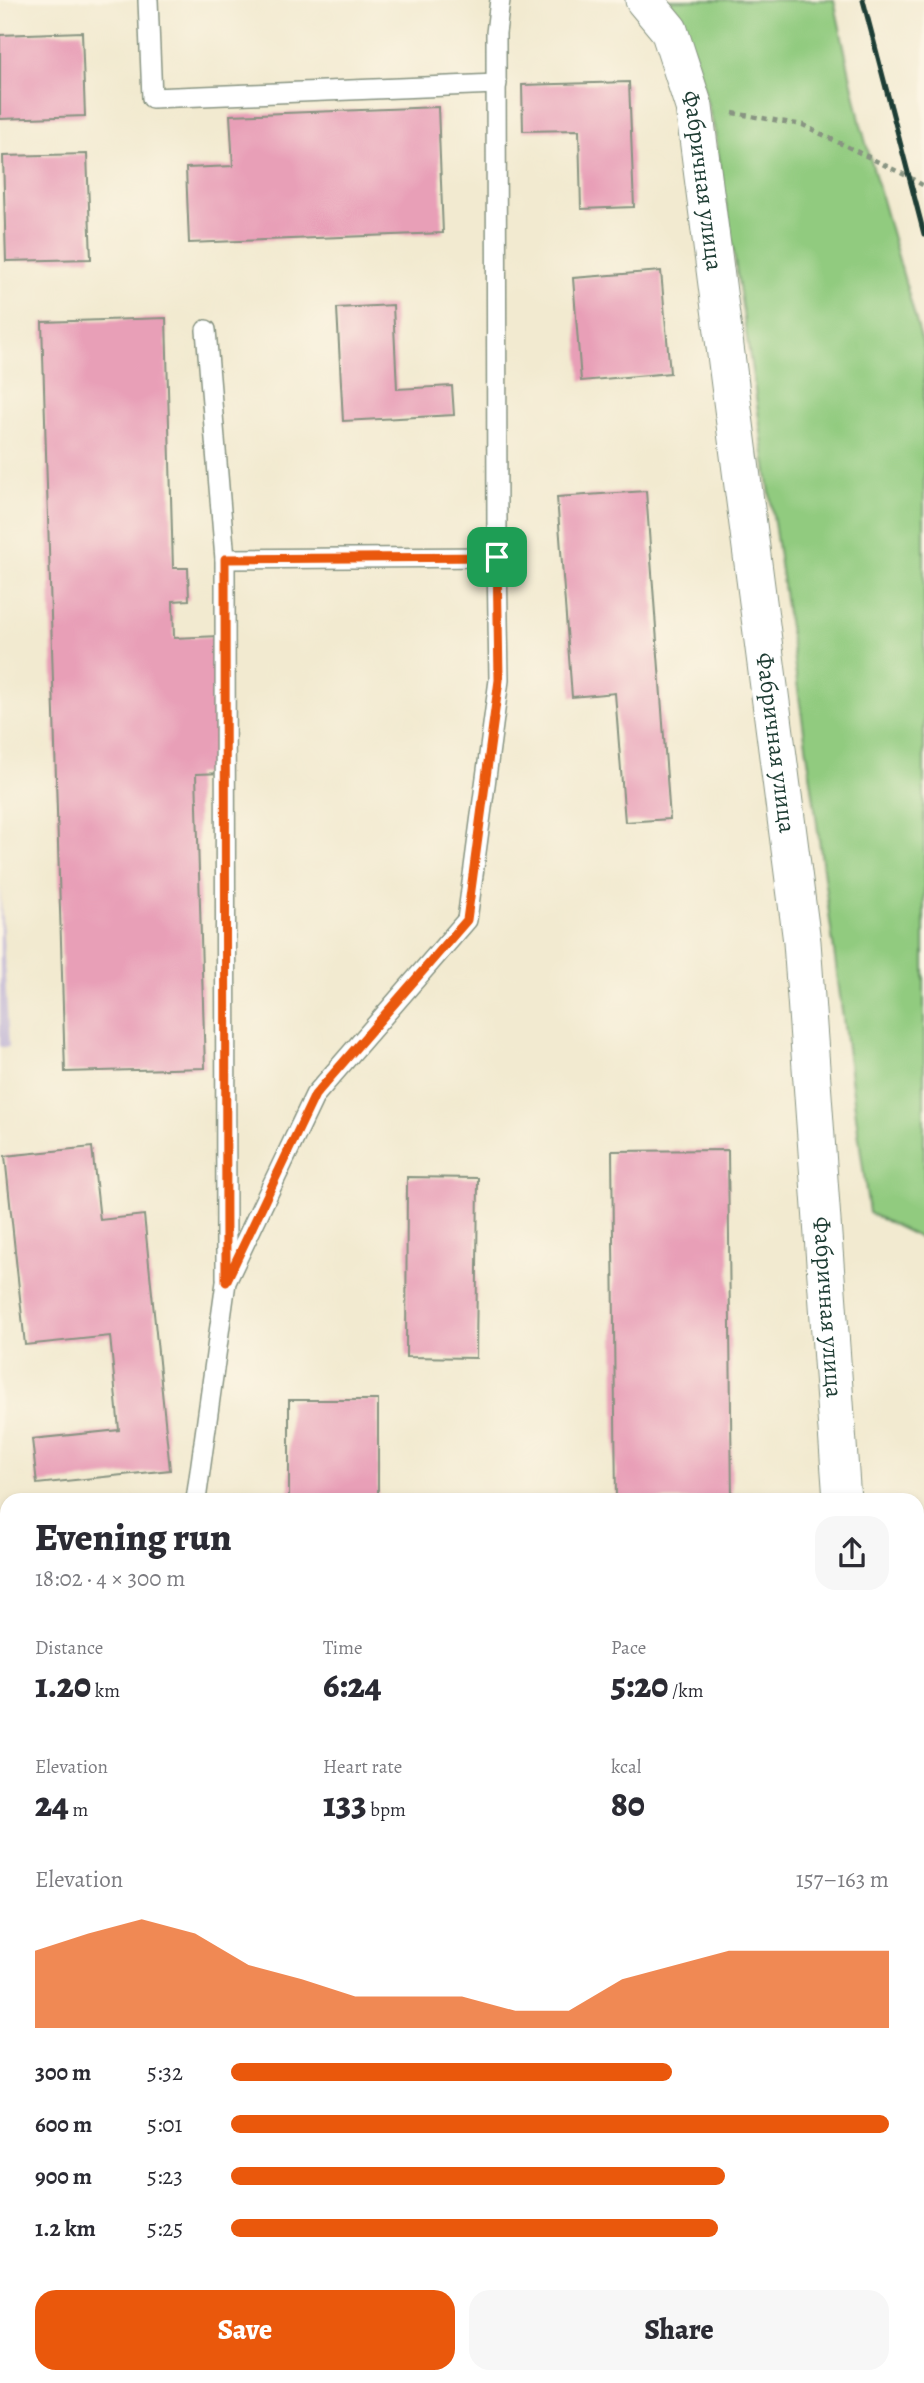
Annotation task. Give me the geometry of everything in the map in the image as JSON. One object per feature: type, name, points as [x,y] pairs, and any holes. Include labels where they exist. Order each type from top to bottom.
[{"type":"street","name":"Фабричная улица","points":[[644,0],[669,30],[694,107],[802,942],[841,1493]]},
{"type":"lane","points":[[148,0],[152,98],[497,84]]},
{"type":"lane","points":[[226,1282],[315,1095],[467,920],[499,680],[496,33],[500,0]]},
{"type":"lane","points":[[197,1493],[226,1282],[225,559],[206,330]]},
{"type":"lane","points":[[225,559],[497,557]]},
{"type":"path","points":[[694,107],[803,125],[924,186]]},
{"type":"shaded area","points":[[0,885],[9,1047],[0,1047]]},
{"type":"green space","points":[[669,0],[834,0],[861,125],[924,349],[924,1240],[869,1213],[813,794],[715,132],[694,53]]},
{"type":"building","points":[[82,32],[85,116],[0,119],[0,35]]},
{"type":"building","points":[[629,82],[634,207],[581,209],[579,130],[523,131],[522,85]]},
{"type":"building","points":[[438,107],[443,233],[189,243],[186,168],[233,166],[230,115]]},
{"type":"building","points":[[87,154],[91,259],[6,261],[3,156]]},
{"type":"building","points":[[661,271],[670,373],[581,381],[573,278]]},
{"type":"building","points":[[393,305],[397,389],[452,386],[454,415],[343,421],[337,308]]},
{"type":"building","points":[[166,318],[173,568],[188,568],[189,600],[173,601],[174,638],[220,636],[224,773],[196,774],[205,1068],[65,1072],[42,322]]},
{"type":"building","points":[[646,491],[670,819],[625,822],[615,693],[572,697],[557,497]]},
{"type":"building","points":[[92,1147],[100,1220],[144,1215],[170,1470],[37,1484],[32,1439],[119,1430],[110,1336],[25,1345],[5,1156]]},
{"type":"building","points":[[728,1150],[732,1493],[616,1493],[612,1151]]},
{"type":"building","points":[[407,1177],[478,1178],[476,1358],[406,1357]]},
{"type":"building","points":[[289,1400],[378,1400],[378,1493],[289,1493]]},
{"type":"railway","points":[[863,0],[924,234]]},
{"type":"route","points":[[497,557],[499,680],[467,920],[315,1095],[226,1282],[225,559],[497,557]]}]
